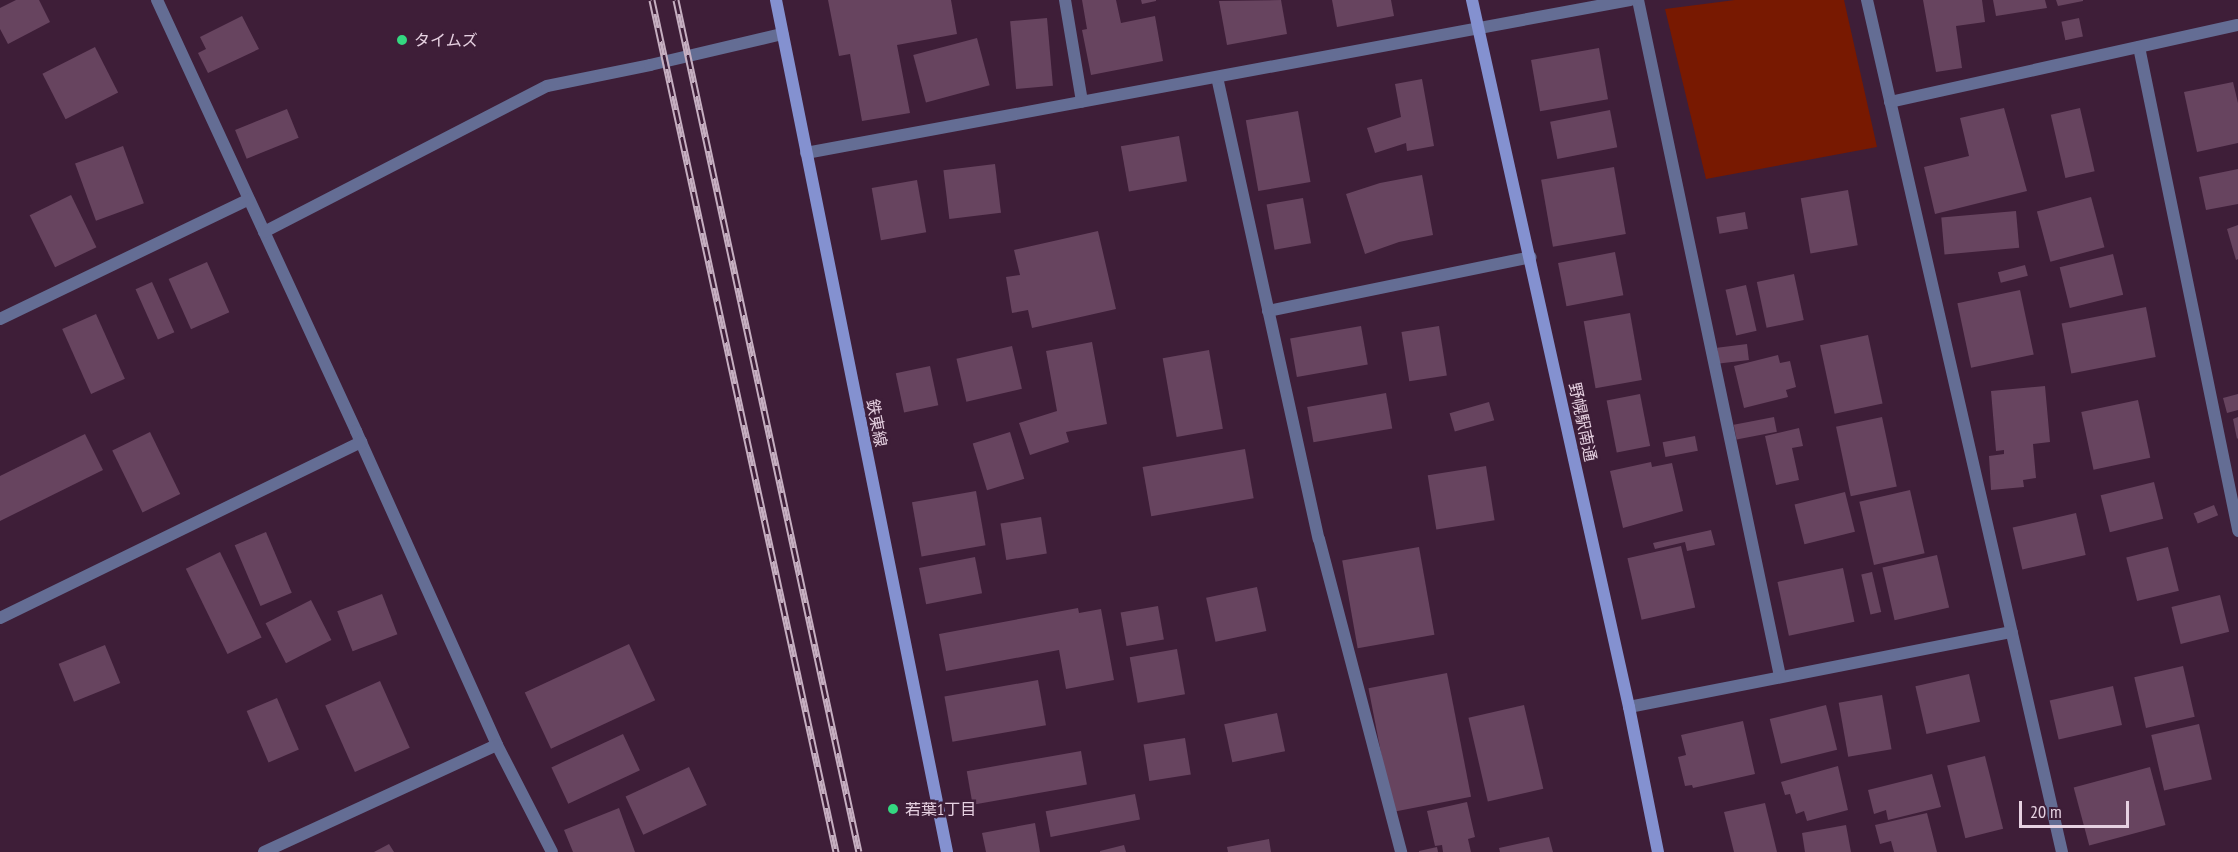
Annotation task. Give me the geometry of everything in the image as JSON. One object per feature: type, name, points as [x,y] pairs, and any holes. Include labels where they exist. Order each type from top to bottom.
[{"type":"street","points":[[157,0],[361,442],[497,746],[552,852]]},
{"type":"street","name":"鉄東線","points":[[776,0],[947,852]]},
{"type":"street","points":[[1065,0],[1082,102]]},
{"type":"street","name":"野幌駅南通","points":[[1472,0],[1629,707],[1658,852]]},
{"type":"street","points":[[806,153],[1630,0]]},
{"type":"street","points":[[1638,0],[1780,676]]},
{"type":"street","points":[[1867,0],[2062,852]]},
{"type":"street","points":[[1890,102],[2238,25]]},
{"type":"street","points":[[264,231],[547,86],[782,34]]},
{"type":"street","points":[[2139,47],[2238,531]]},
{"type":"street","points":[[1216,77],[1318,539],[1401,852]]},
{"type":"street","points":[[0,319],[249,199]]},
{"type":"street","points":[[1268,311],[1530,257]]},
{"type":"street","points":[[0,618],[361,442]]},
{"type":"street","points":[[1629,707],[2012,632]]},
{"type":"street","points":[[264,852],[497,746]]},
{"type":"shaded area","points":[[1735,0],[1844,0],[1877,147],[1706,179],[1665,9]]},
{"type":"building","points":[[16,0],[39,0],[50,22],[8,44],[0,29],[0,8]]},
{"type":"building","points":[[828,0],[951,0],[957,34],[897,45],[910,113],[862,121],[850,54],[839,56]]},
{"type":"building","points":[[1082,0],[1116,0],[1121,23],[1155,16],[1163,61],[1091,75],[1082,30],[1087,29]]},
{"type":"building","points":[[1141,0],[1156,0],[1156,1],[1142,4]]},
{"type":"building","points":[[1281,0],[1287,34],[1227,45],[1219,1]]},
{"type":"building","points":[[1332,0],[1391,0],[1394,16],[1337,27]]},
{"type":"building","points":[[1923,0],[1982,0],[1985,22],[1956,26],[1962,68],[1936,72]]},
{"type":"building","points":[[1993,0],[2045,0],[2047,8],[1996,16]]},
{"type":"building","points":[[2056,0],[2083,0],[2083,1],[2058,6]]},
{"type":"building","points":[[242,16],[259,49],[208,73],[198,53],[206,49],[200,37]]},
{"type":"building","points":[[1047,18],[1053,86],[1016,89],[1010,21]]},
{"type":"building","points":[[2079,18],[2083,37],[2065,40],[2061,22]]},
{"type":"building","points":[[977,38],[990,85],[926,102],[913,55]]},
{"type":"building","points":[[95,47],[118,92],[66,119],[42,74]]},
{"type":"building","points":[[1599,48],[1608,99],[1540,111],[1531,60]]},
{"type":"building","points":[[1422,79],[1434,146],[1407,151],[1406,143],[1375,153],[1367,128],[1401,117],[1395,84]]},
{"type":"building","points":[[2233,82],[2238,103],[2238,143],[2197,152],[2184,92]]},
{"type":"building","points":[[2004,108],[2027,191],[1935,214],[1924,167],[1969,156],[1960,118]]},
{"type":"building","points":[[2080,108],[2095,171],[2065,178],[2051,115]]},
{"type":"building","points":[[287,109],[299,138],[247,159],[235,130]]},
{"type":"building","points":[[1610,110],[1617,147],[1557,159],[1550,122]]},
{"type":"building","points":[[1298,111],[1311,182],[1258,191],[1246,120]]},
{"type":"building","points":[[1179,136],[1187,181],[1129,192],[1121,146]]},
{"type":"building","points":[[123,146],[144,203],[96,221],[75,163]]},
{"type":"building","points":[[995,164],[1001,213],[949,219],[943,170]]},
{"type":"building","points":[[1614,167],[1626,234],[1553,247],[1541,180]]},
{"type":"building","points":[[2238,169],[2238,204],[2206,210],[2199,177]]},
{"type":"building","points":[[1422,175],[1433,235],[1399,242],[1365,254],[1346,194],[1380,183]]},
{"type":"building","points":[[917,180],[926,232],[881,240],[872,188]]},
{"type":"building","points":[[1848,190],[1858,245],[1810,253],[1801,198]]},
{"type":"building","points":[[71,195],[96,247],[55,267],[30,215]]},
{"type":"building","points":[[2091,197],[2104,247],[2050,262],[2037,211]]},
{"type":"building","points":[[1303,198],[1311,243],[1275,250],[1267,204]]},
{"type":"building","points":[[2016,211],[2019,248],[1945,254],[1941,218]]},
{"type":"building","points":[[1745,212],[1748,229],[1719,234],[1716,217]]},
{"type":"building","points":[[2238,225],[2238,259],[2236,260],[2227,229]]},
{"type":"building","points":[[1098,231],[1116,309],[1032,328],[1028,310],[1012,313],[1006,277],[1020,275],[1014,250]]},
{"type":"building","points":[[1615,252],[1623,295],[1566,306],[1558,263]]},
{"type":"building","points":[[2113,254],[2123,295],[2070,308],[2060,267]]},
{"type":"building","points":[[207,262],[229,312],[191,329],[169,279]]},
{"type":"building","points":[[2025,265],[2028,276],[2001,283],[1998,272]]},
{"type":"building","points":[[1794,274],[1804,320],[1767,328],[1757,282]]},
{"type":"building","points":[[152,282],[174,332],[158,340],[136,289]]},
{"type":"building","points":[[1746,285],[1757,331],[1736,336],[1726,290]]},
{"type":"building","points":[[2020,290],[2034,355],[1971,368],[1957,303]]},
{"type":"building","points":[[2146,307],[2156,357],[2071,373],[2062,323]]},
{"type":"building","points":[[1630,313],[1642,380],[1596,388],[1584,321]]},
{"type":"building","points":[[96,314],[125,379],[91,394],[62,329]]},
{"type":"building","points":[[1361,326],[1368,364],[1297,377],[1290,339]]},
{"type":"building","points":[[1439,326],[1447,375],[1409,381],[1401,332]]},
{"type":"building","points":[[1868,335],[1883,403],[1835,414],[1820,345]]},
{"type":"building","points":[[1092,342],[1107,424],[1066,432],[1069,442],[1030,455],[1019,423],[1057,411],[1046,351]]},
{"type":"building","points":[[1747,344],[1749,360],[1719,364],[1717,348]]},
{"type":"building","points":[[1012,346],[1022,389],[966,402],[956,359]]},
{"type":"building","points":[[1209,350],[1223,429],[1177,437],[1163,358]]},
{"type":"building","points":[[1778,355],[1780,363],[1790,361],[1796,387],[1786,390],[1788,397],[1744,408],[1734,366]]},
{"type":"building","points":[[930,366],[938,405],[904,412],[896,373]]},
{"type":"building","points":[[2045,386],[2050,442],[2033,444],[2036,478],[2023,480],[2024,487],[1991,490],[1989,456],[2004,454],[2004,450],[1996,451],[1991,391]]},
{"type":"building","points":[[1386,393],[1392,428],[1313,442],[1307,407]]},
{"type":"building","points":[[1640,394],[1650,446],[1617,453],[1607,400]]},
{"type":"building","points":[[2238,394],[2238,410],[2227,413],[2223,398]]},
{"type":"building","points":[[2138,400],[2150,458],[2094,470],[2081,412]]},
{"type":"building","points":[[1489,402],[1494,420],[1455,432],[1450,413]]},
{"type":"building","points":[[1774,417],[1777,432],[1737,440],[1734,425]]},
{"type":"building","points":[[1882,417],[1897,486],[1851,496],[1836,427]]},
{"type":"building","points":[[2238,417],[2238,438],[2237,439],[2233,419]]},
{"type":"building","points":[[1799,428],[1803,446],[1792,448],[1799,480],[1776,485],[1765,436]]},
{"type":"building","points":[[150,432],[180,494],[142,512],[112,450]]},
{"type":"building","points":[[1010,432],[1024,479],[987,490],[973,443]]},
{"type":"building","points":[[85,434],[103,470],[0,521],[0,476]]},
{"type":"building","points":[[1695,436],[1698,451],[1665,457],[1663,442]]},
{"type":"building","points":[[1245,449],[1254,498],[1151,516],[1143,467]]},
{"type":"building","points":[[1651,462],[1652,467],[1672,463],[1683,511],[1623,528],[1610,471]]},
{"type":"building","points":[[1486,466],[1495,520],[1436,530],[1428,475]]},
{"type":"building","points":[[2154,482],[2163,519],[2110,532],[2101,495]]},
{"type":"building","points":[[1910,490],[1925,553],[1874,565],[1859,502]]},
{"type":"building","points":[[976,491],[986,545],[922,556],[912,502]]},
{"type":"building","points":[[1845,492],[1855,532],[1804,544],[1795,505]]},
{"type":"building","points":[[2214,505],[2218,515],[2198,523],[2194,513]]},
{"type":"building","points":[[2076,513],[2086,555],[2022,570],[2013,528]]},
{"type":"building","points":[[1041,517],[1047,554],[1006,560],[1001,523]]},
{"type":"building","points":[[1711,530],[1715,545],[1687,551],[1685,542],[1655,549],[1653,543]]},
{"type":"building","points":[[266,532],[292,593],[260,606],[235,545]]},
{"type":"building","points":[[1681,546],[1695,607],[1642,620],[1627,558]]},
{"type":"building","points":[[1419,547],[1434,635],[1358,648],[1342,561]]},
{"type":"building","points":[[2168,547],[2179,591],[2137,601],[2126,557]]},
{"type":"building","points":[[220,552],[262,637],[227,654],[186,569]]},
{"type":"building","points":[[1937,555],[1949,608],[1895,620],[1882,568]]},
{"type":"building","points":[[975,557],[982,593],[926,604],[919,568]]},
{"type":"building","points":[[1843,568],[1854,622],[1789,636],[1777,582]]},
{"type":"building","points":[[1872,572],[1881,612],[1871,614],[1861,574]]},
{"type":"building","points":[[1257,587],[1266,631],[1215,642],[1206,598]]},
{"type":"building","points":[[382,594],[397,634],[353,651],[337,611]]},
{"type":"building","points":[[2220,595],[2229,632],[2181,644],[2171,607]]},
{"type":"building","points":[[311,600],[331,640],[286,663],[266,623]]},
{"type":"building","points":[[1158,606],[1164,639],[1126,646],[1121,613]]},
{"type":"building","points":[[1078,608],[1079,613],[1101,609],[1114,680],[1066,689],[1059,650],[946,671],[939,634]]},
{"type":"building","points":[[629,644],[655,700],[551,749],[525,693]]},
{"type":"building","points":[[105,645],[120,683],[74,702],[59,664]]},
{"type":"building","points":[[1177,649],[1185,694],[1138,703],[1130,657]]},
{"type":"building","points":[[2183,666],[2195,717],[2146,728],[2134,677]]},
{"type":"building","points":[[1447,673],[1471,797],[1393,812],[1368,688]]},
{"type":"building","points":[[1969,674],[1980,722],[1926,734],[1915,686]]},
{"type":"building","points":[[1038,680],[1046,725],[952,742],[944,696]]},
{"type":"building","points":[[380,681],[410,748],[355,772],[325,705]]},
{"type":"building","points":[[2113,686],[2122,725],[2059,740],[2050,701]]},
{"type":"building","points":[[1882,695],[1892,749],[1848,757],[1839,703]]},
{"type":"building","points":[[277,698],[299,750],[269,762],[247,711]]},
{"type":"building","points":[[1524,705],[1543,789],[1488,802],[1468,718]]},
{"type":"building","points":[[1826,705],[1837,750],[1781,764],[1770,719]]},
{"type":"building","points":[[1277,713],[1285,751],[1232,762],[1224,724]]},
{"type":"building","points":[[1743,721],[1755,774],[1693,788],[1692,785],[1685,786],[1678,757],[1686,755],[1681,735]]},
{"type":"building","points":[[2199,724],[2212,780],[2164,791],[2151,735]]},
{"type":"building","points":[[623,734],[640,770],[568,804],[551,767]]},
{"type":"building","points":[[1185,738],[1191,775],[1149,781],[1144,745]]},
{"type":"building","points":[[1081,751],[1087,784],[973,805],[967,771]]},
{"type":"building","points":[[1985,756],[2003,829],[1965,838],[1947,765]]},
{"type":"building","points":[[1838,766],[1848,810],[1807,821],[1804,811],[1796,814],[1790,794],[1785,795],[1781,782]]},
{"type":"building","points":[[689,767],[707,805],[643,835],[626,797]]},
{"type":"building","points":[[2150,767],[2166,825],[2089,845],[2074,787]]},
{"type":"building","points":[[1932,774],[1941,807],[1888,820],[1886,810],[1874,814],[1868,790]]},
{"type":"building","points":[[1135,794],[1140,820],[1051,837],[1046,811]]},
{"type":"building","points":[[1467,802],[1475,837],[1468,839],[1471,852],[1443,852],[1442,845],[1435,846],[1427,811]]},
{"type":"building","points":[[1765,803],[1777,852],[1734,852],[1724,812]]},
{"type":"building","points":[[619,808],[635,852],[573,852],[564,830]]},
{"type":"building","points":[[1927,813],[1937,852],[1894,852],[1891,841],[1880,844],[1875,825]]},
{"type":"building","points":[[1035,823],[1040,852],[986,852],[982,833]]},
{"type":"building","points":[[1846,825],[1851,852],[1805,852],[1802,833]]},
{"type":"building","points":[[1549,837],[1553,852],[1500,852],[1499,848]]},
{"type":"building","points":[[1269,839],[1271,852],[1228,852],[1227,847]]},
{"type":"building","points":[[389,844],[394,852],[374,852]]},
{"type":"building","points":[[1124,845],[1126,852],[1100,852],[1100,851]]},
{"type":"building","points":[[1437,847],[1438,852],[1419,852],[1419,851]]},
{"type":"railway","points":[[652,0],[836,852]]},
{"type":"railway","points":[[676,0],[859,852]]},
{"type":"place","name":"タイムズ","points":[[402,40]]},
{"type":"place","name":"若葉1丁目","points":[[893,809]]}]
